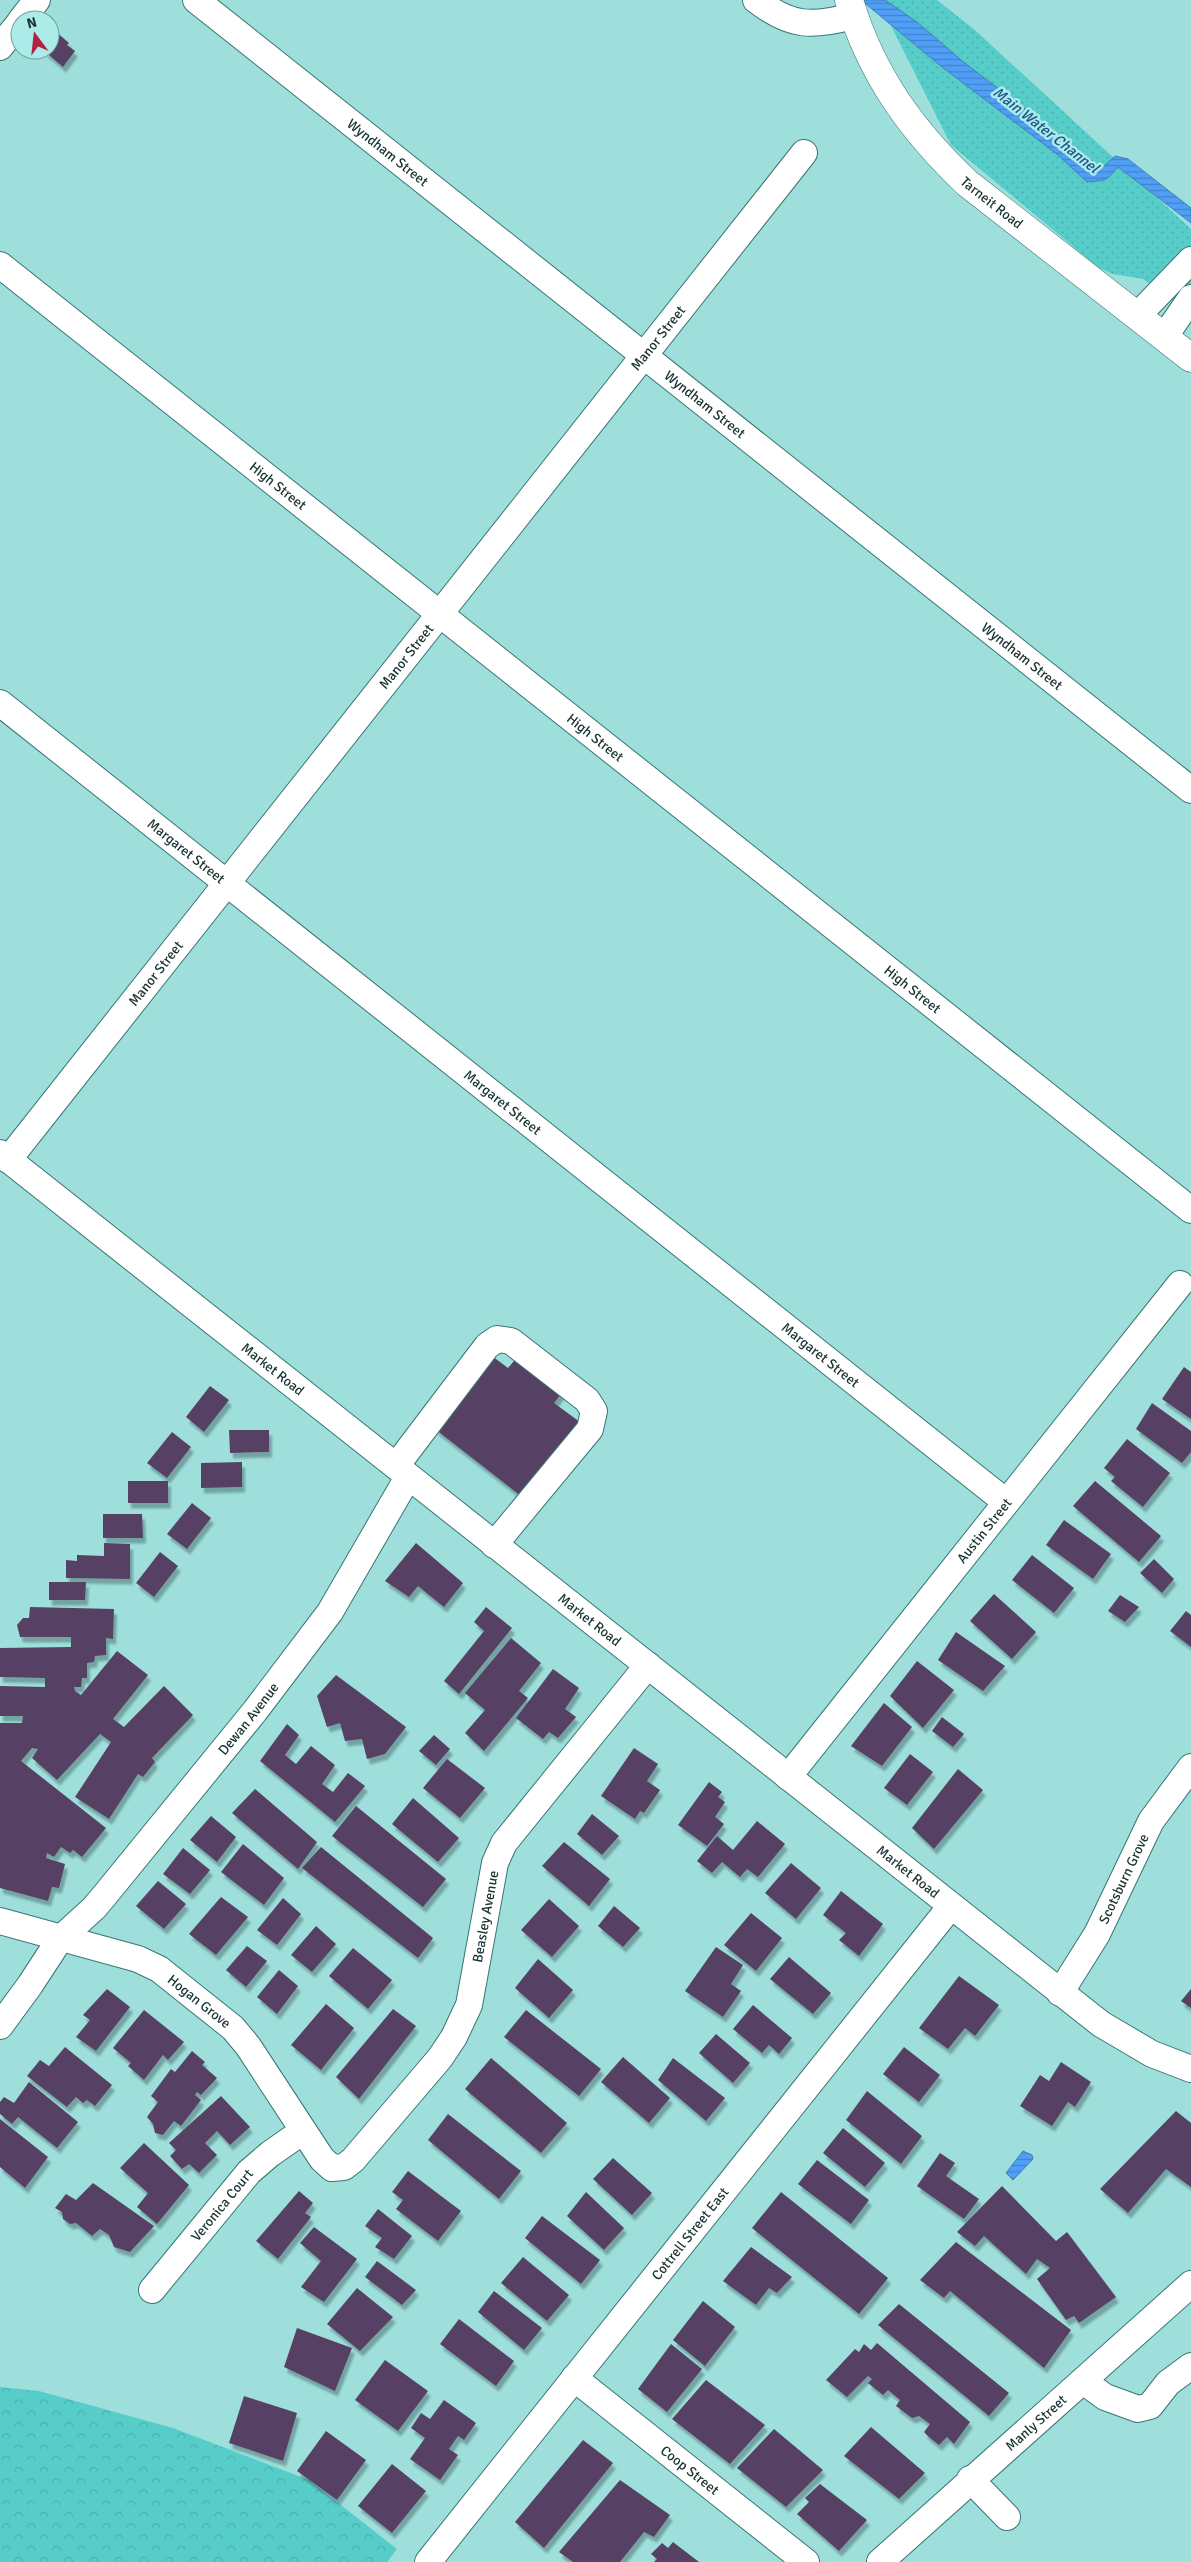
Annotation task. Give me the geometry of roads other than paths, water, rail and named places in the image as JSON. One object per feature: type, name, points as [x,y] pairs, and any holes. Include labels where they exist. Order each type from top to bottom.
[{"type":"main road","name":"Tarneit Road","points":[[851,8],[874,67],[907,117],[939,156],[967,183],[1191,358]]},
{"type":"street","points":[[29,10],[37,0]]},
{"type":"street","name":"Wyndham Street","points":[[196,0],[1191,790]]},
{"type":"street","points":[[756,0],[772,12],[802,23],[831,22],[851,8]]},
{"type":"street","points":[[0,47],[10,35]]},
{"type":"street","name":"Manor Street","points":[[4,1156],[226,882],[804,153]]},
{"type":"street","points":[[1138,315],[1191,260]]},
{"type":"street","name":"High Street","points":[[0,265],[1191,1210]]},
{"type":"street","points":[[1165,336],[1191,298]]},
{"type":"street","name":"Margaret Street","points":[[0,703],[1006,1502]]},
{"type":"street","name":"Market Road","points":[[4,1156],[1060,1993],[1122,2038],[1152,2054],[1191,2069]]},
{"type":"street","name":"Austin Street","points":[[788,1777],[1180,1284]]},
{"type":"street","name":"Dewan Avenue","points":[[0,2026],[60,1939],[94,1908],[255,1711],[324,1619],[402,1471],[487,1346],[497,1339],[511,1341],[587,1400],[594,1411],[590,1429],[494,1544]]},
{"type":"street","name":"Beasley Avenue","points":[[335,2169],[349,2165],[354,2160],[440,2058],[454,2037],[469,2005],[490,1888],[499,1853],[648,1665]]},
{"type":"street","name":"Scotsburn Grove","points":[[1060,1993],[1097,1934],[1151,1821],[1191,1767]]},
{"type":"street","name":"Cottrell Street East","points":[[428,2562],[951,1906]]},
{"type":"street","name":"Hogan Grove","points":[[0,1921],[138,1959],[149,1963],[170,1976],[224,2020],[241,2037],[322,2159],[335,2169]]},
{"type":"street","name":"Veronica Court","points":[[152,2290],[249,2172],[270,2154],[303,2131]]},
{"type":"street","name":"Manly Street","points":[[880,2562],[1191,2284]]},
{"type":"street","points":[[1083,2381],[1105,2397],[1138,2409],[1150,2406],[1168,2383],[1191,2366]]},
{"type":"street","name":"Coop Street","points":[[574,2378],[806,2562]]},
{"type":"street","points":[[970,2480],[1007,2517]]},
{"type":"water","name":"Main Water Channel","points":[[861,0],[885,0],[917,22],[961,60],[1102,168],[1115,156],[1128,159],[1191,208],[1191,223],[1118,167],[1105,179],[1087,182],[1058,155],[942,67]]},
{"type":"water","points":[[1023,2151],[1032,2155],[1033,2159],[1013,2180],[1006,2173]]}]
